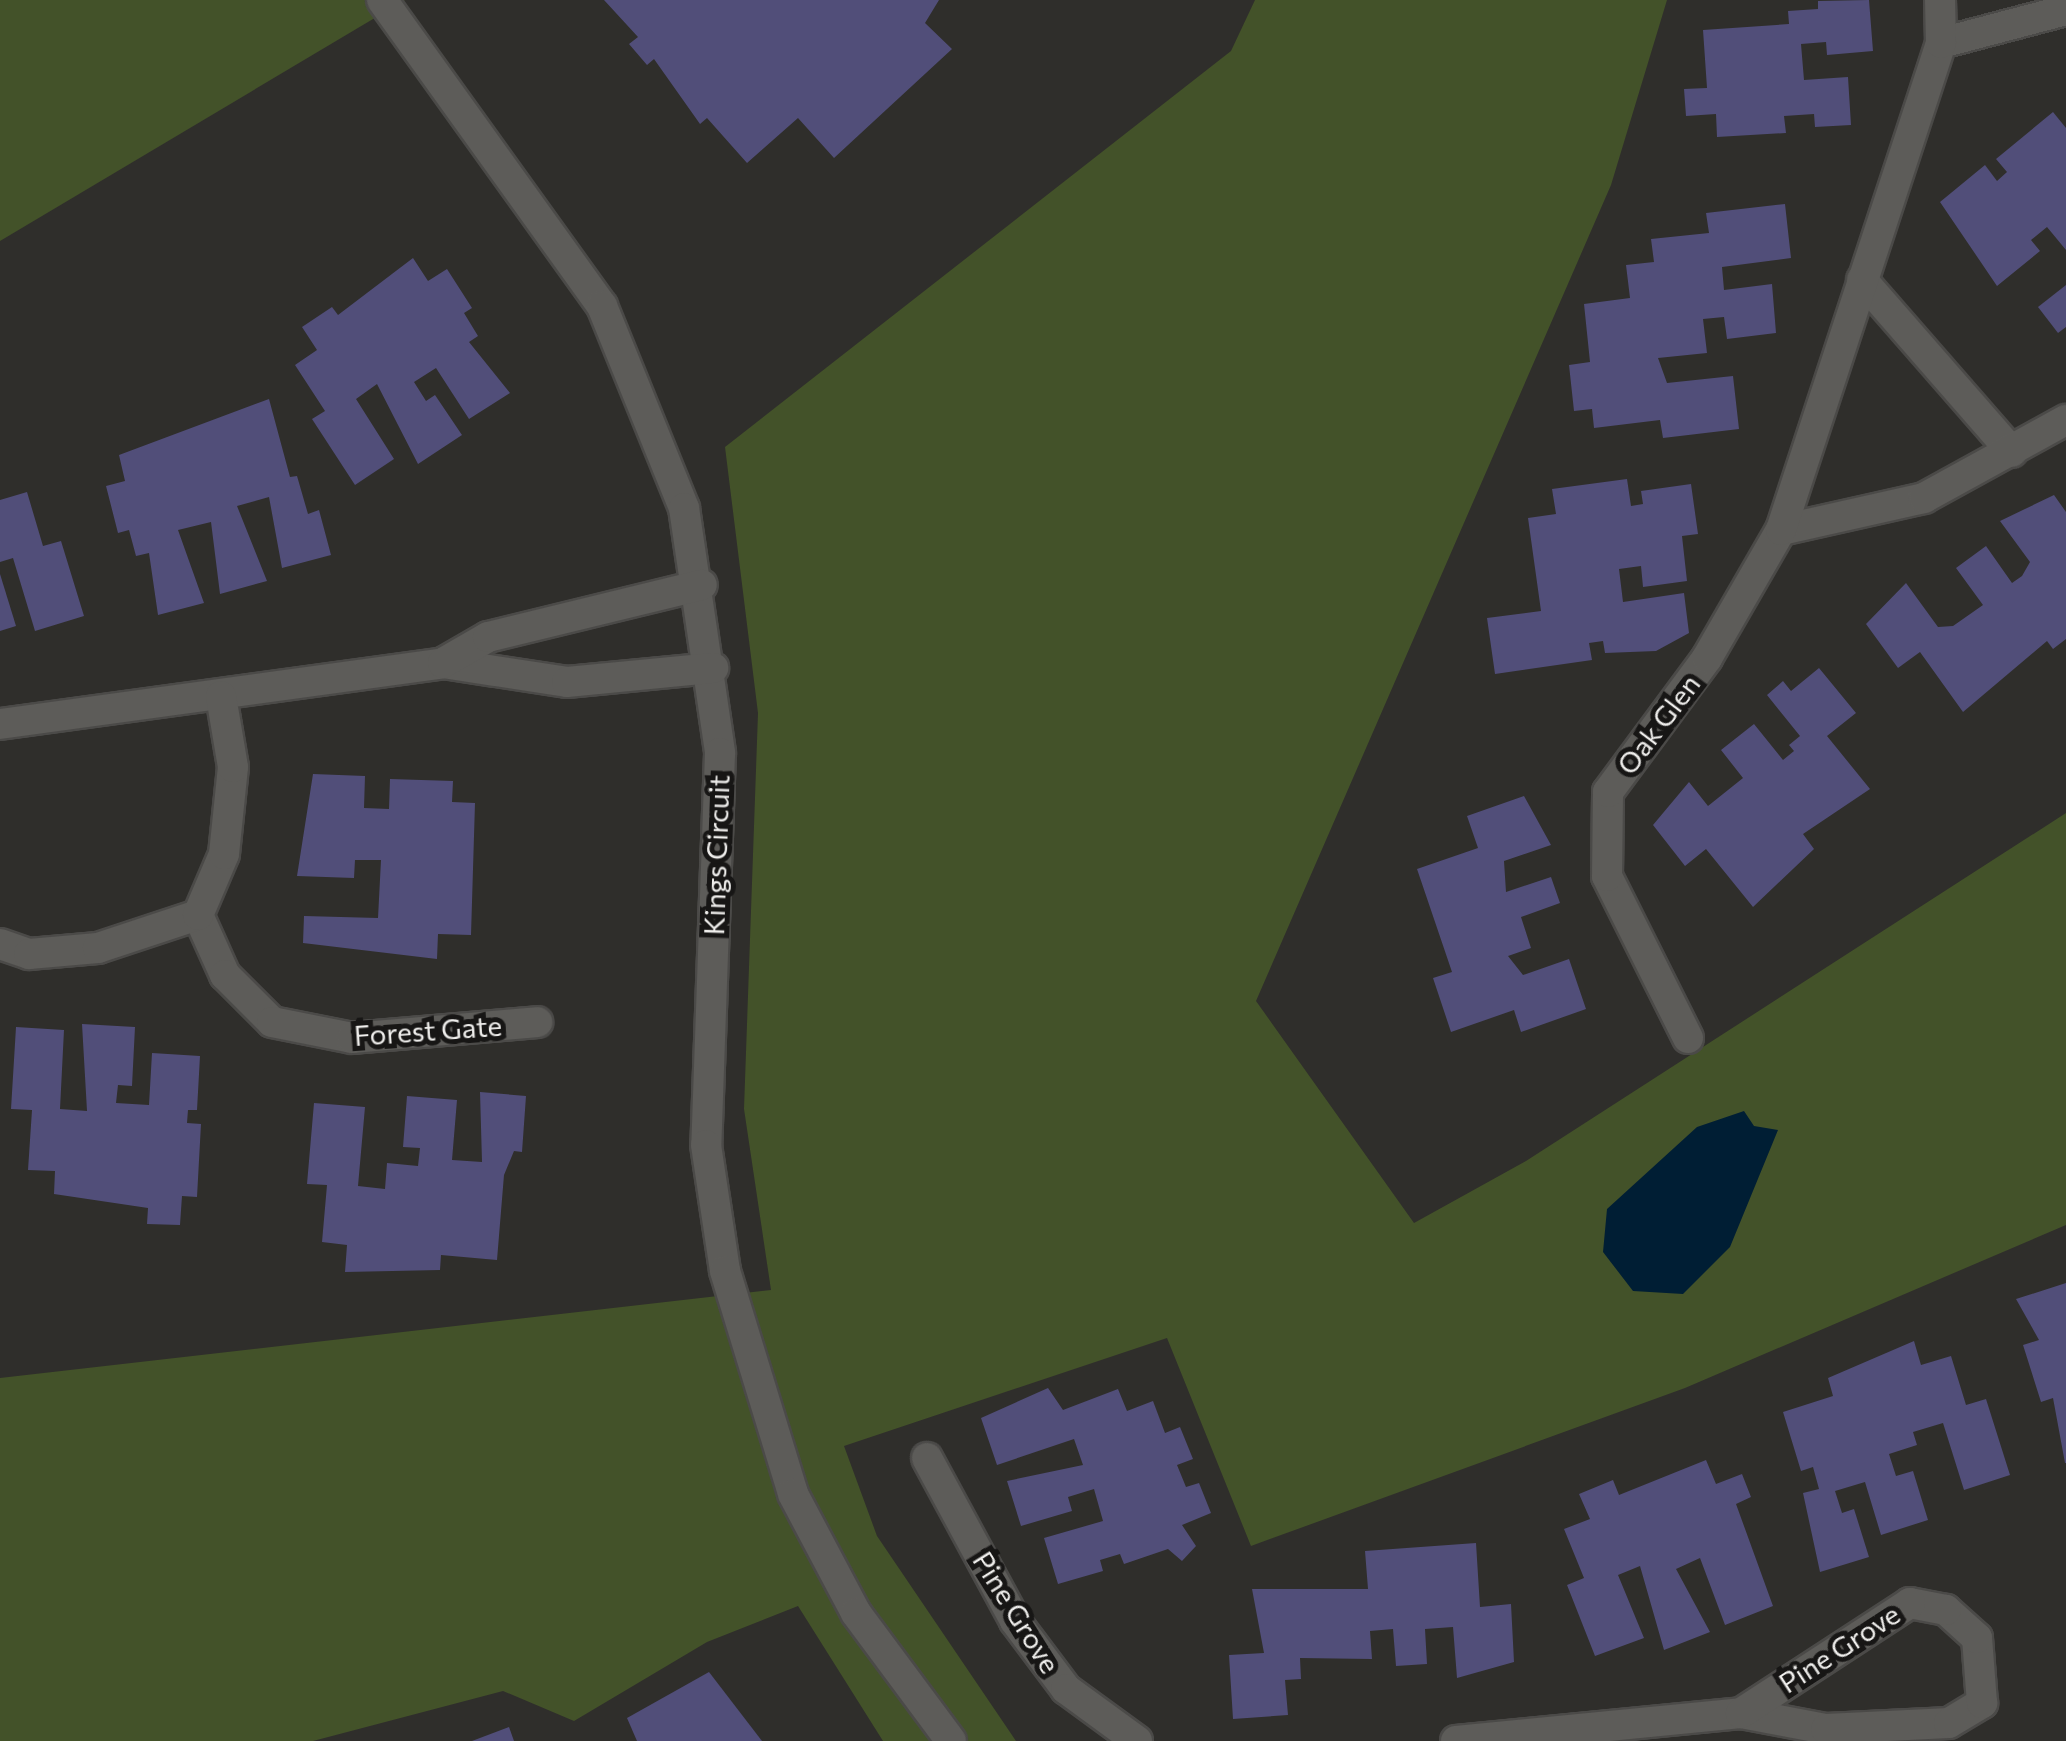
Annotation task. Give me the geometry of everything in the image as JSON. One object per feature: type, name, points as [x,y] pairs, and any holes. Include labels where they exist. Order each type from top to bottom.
[{"type":"street","name":"Kings Circuit","points":[[382,0],[602,306],[653,414],[702,585],[713,668],[720,753],[706,1145],[725,1271],[792,1494],[856,1614],[951,1741]]},
{"type":"street","name":"Oak Glen","points":[[1688,1038],[1607,876],[1603,819],[1628,760],[1708,658],[1781,530],[1942,43],[1946,3]]},
{"type":"street","points":[[1942,43],[2066,10]]},
{"type":"street","points":[[1862,280],[2012,452]]},
{"type":"street","points":[[1781,530],[1924,498],[2066,420]]},
{"type":"street","points":[[442,664],[488,637],[702,585]]},
{"type":"street","points":[[0,724],[442,664],[568,682],[713,668]]},
{"type":"street","points":[[0,944],[28,954],[98,948],[198,915],[224,854],[230,802],[221,696]]},
{"type":"street","name":"Forest Gate","points":[[198,915],[225,975],[272,1022],[352,1038],[537,1022]]},
{"type":"street","name":"Pine Grove","points":[[927,1458],[1026,1635],[1066,1689],[1137,1741]]},
{"type":"street","name":"Pine Grove","points":[[1456,1741],[1741,1713],[1826,1729],[1949,1723],[1982,1703],[1977,1638],[1946,1610],[1910,1603],[1741,1713]]},
{"type":"green space","points":[[0,0],[405,0],[0,241]]},
{"type":"green space","points":[[1255,0],[1667,0],[1611,185],[1256,1001],[1414,1223],[1526,1161],[2066,813],[2066,1225],[1685,1388],[1251,1546],[1167,1338],[844,1446],[877,1536],[1016,1741],[883,1741],[798,1606],[707,1642],[574,1721],[503,1691],[313,1741],[0,1741],[0,1378],[771,1290],[744,1109],[758,713],[725,447],[1231,51]]},
{"type":"water","points":[[1744,1111],[1754,1126],[1778,1130],[1730,1247],[1683,1294],[1633,1291],[1603,1252],[1607,1209],[1697,1127]]},
{"type":"building","points":[[604,0],[939,0],[925,23],[952,49],[834,158],[798,118],[747,163],[707,118],[700,124],[654,59],[647,65],[629,44],[638,37]]},
{"type":"building","points":[[1869,0],[1873,51],[1827,55],[1826,42],[1801,44],[1804,80],[1848,77],[1851,125],[1815,127],[1814,114],[1784,116],[1786,133],[1717,137],[1716,114],[1686,116],[1684,89],[1707,88],[1703,30],[1789,24],[1788,11],[1818,9],[1818,1]]},
{"type":"building","points":[[2053,112],[2066,128],[2066,250],[2047,227],[2031,240],[2040,251],[1997,286],[1940,202],[1985,165],[1997,181],[2007,172],[1996,159]]},
{"type":"building","points":[[1785,204],[1791,258],[1722,267],[1724,290],[1772,284],[1776,333],[1727,339],[1724,317],[1703,319],[1707,353],[1658,358],[1667,383],[1733,376],[1739,429],[1663,438],[1660,420],[1594,428],[1592,409],[1574,411],[1569,365],[1590,362],[1584,304],[1630,298],[1626,265],[1654,262],[1651,239],[1709,233],[1706,213]]},
{"type":"building","points":[[413,258],[428,281],[447,269],[472,308],[464,313],[478,336],[469,342],[510,393],[469,419],[436,368],[414,382],[426,401],[435,395],[462,435],[418,464],[377,384],[356,399],[394,459],[355,485],[312,419],[325,411],[295,365],[317,350],[302,327],[332,307],[338,315]]},
{"type":"building","points":[[2066,285],[2066,327],[2058,333],[2038,307]]},
{"type":"building","points":[[269,399],[290,477],[297,476],[308,514],[319,510],[331,555],[282,568],[269,497],[237,506],[267,581],[220,594],[211,522],[178,530],[204,603],[158,615],[149,553],[136,556],[129,530],[118,533],[106,486],[125,481],[119,455]]},
{"type":"building","points":[[1627,479],[1631,506],[1643,504],[1641,491],[1691,484],[1698,534],[1682,536],[1687,581],[1643,587],[1641,566],[1619,569],[1623,602],[1684,593],[1689,633],[1656,651],[1605,653],[1603,641],[1589,643],[1592,660],[1495,674],[1487,618],[1541,611],[1528,518],[1556,514],[1552,489]]},
{"type":"building","points":[[27,492],[43,546],[61,541],[84,616],[35,631],[13,558],[0,562],[0,500]]},
{"type":"building","points":[[2054,495],[2066,512],[2066,639],[2053,649],[2047,641],[1963,712],[1920,652],[1898,668],[1866,624],[1906,583],[1938,627],[1953,626],[1983,605],[1956,568],[1986,546],[2012,583],[2022,576],[2030,562],[2000,521]]},
{"type":"building","points":[[0,574],[16,626],[0,631]]},
{"type":"building","points":[[1819,668],[1856,713],[1827,736],[1870,789],[1803,834],[1814,849],[1753,907],[1706,849],[1685,866],[1653,825],[1689,782],[1708,806],[1743,778],[1721,750],[1754,724],[1783,760],[1794,751],[1789,745],[1800,736],[1767,695],[1783,681],[1791,691]]},
{"type":"building","points":[[313,774],[365,776],[364,808],[389,809],[390,779],[453,781],[452,802],[475,803],[471,935],[438,934],[437,959],[303,943],[304,916],[378,918],[381,860],[355,860],[354,878],[297,876]]},
{"type":"building","points":[[1524,796],[1551,845],[1504,861],[1506,892],[1551,877],[1560,903],[1521,917],[1531,948],[1508,956],[1523,975],[1569,959],[1586,1009],[1521,1032],[1514,1010],[1451,1032],[1433,978],[1452,972],[1417,869],[1478,848],[1467,816]]},
{"type":"building","points":[[82,1024],[135,1027],[132,1086],[118,1085],[116,1103],[149,1105],[152,1053],[200,1056],[197,1110],[188,1110],[187,1123],[201,1124],[197,1197],[182,1196],[180,1225],[147,1224],[148,1208],[54,1194],[55,1171],[28,1170],[32,1110],[11,1109],[16,1027],[64,1030],[60,1109],[87,1111]]},
{"type":"building","points":[[480,1092],[526,1096],[522,1152],[514,1151],[504,1175],[497,1260],[441,1255],[440,1270],[345,1272],[347,1245],[322,1242],[327,1185],[307,1184],[314,1103],[365,1107],[358,1186],[385,1189],[387,1163],[418,1166],[420,1148],[403,1147],[407,1096],[457,1100],[452,1160],[482,1162]]},
{"type":"building","points":[[2066,1283],[2065,1463],[2053,1398],[2041,1402],[2023,1345],[2039,1340],[2016,1299]]},
{"type":"building","points":[[1914,1341],[1921,1365],[1951,1356],[1966,1405],[1986,1399],[2010,1475],[1964,1490],[1943,1423],[1913,1432],[1917,1445],[1889,1454],[1896,1476],[1913,1471],[1928,1520],[1881,1535],[1865,1482],[1835,1491],[1842,1513],[1854,1509],[1869,1557],[1820,1572],[1803,1493],[1819,1489],[1813,1467],[1801,1471],[1783,1412],[1833,1396],[1828,1378]]},
{"type":"building","points":[[1048,1388],[1063,1410],[1118,1389],[1127,1411],[1153,1401],[1165,1433],[1180,1427],[1193,1459],[1177,1465],[1186,1487],[1199,1483],[1211,1513],[1182,1525],[1196,1546],[1182,1561],[1168,1549],[1124,1564],[1120,1554],[1100,1560],[1103,1571],[1058,1584],[1044,1538],[1103,1521],[1094,1489],[1068,1497],[1072,1511],[1021,1526],[1007,1481],[1083,1465],[1074,1439],[997,1465],[981,1418]]},
{"type":"building","points":[[1706,1460],[1716,1484],[1742,1474],[1751,1497],[1736,1504],[1773,1606],[1725,1625],[1700,1558],[1676,1569],[1710,1632],[1664,1650],[1640,1566],[1618,1575],[1644,1638],[1595,1656],[1567,1585],[1584,1578],[1564,1529],[1590,1519],[1579,1494],[1613,1480],[1619,1495]]},
{"type":"building","points":[[1476,1543],[1480,1607],[1511,1604],[1514,1662],[1457,1678],[1453,1627],[1425,1629],[1427,1664],[1396,1666],[1393,1629],[1370,1631],[1372,1659],[1300,1658],[1301,1679],[1285,1680],[1288,1715],[1233,1719],[1229,1655],[1264,1653],[1252,1589],[1368,1589],[1365,1551]]},
{"type":"building","points":[[709,1672],[762,1741],[637,1741],[627,1718]]},
{"type":"building","points":[[509,1727],[514,1741],[472,1741]]}]
